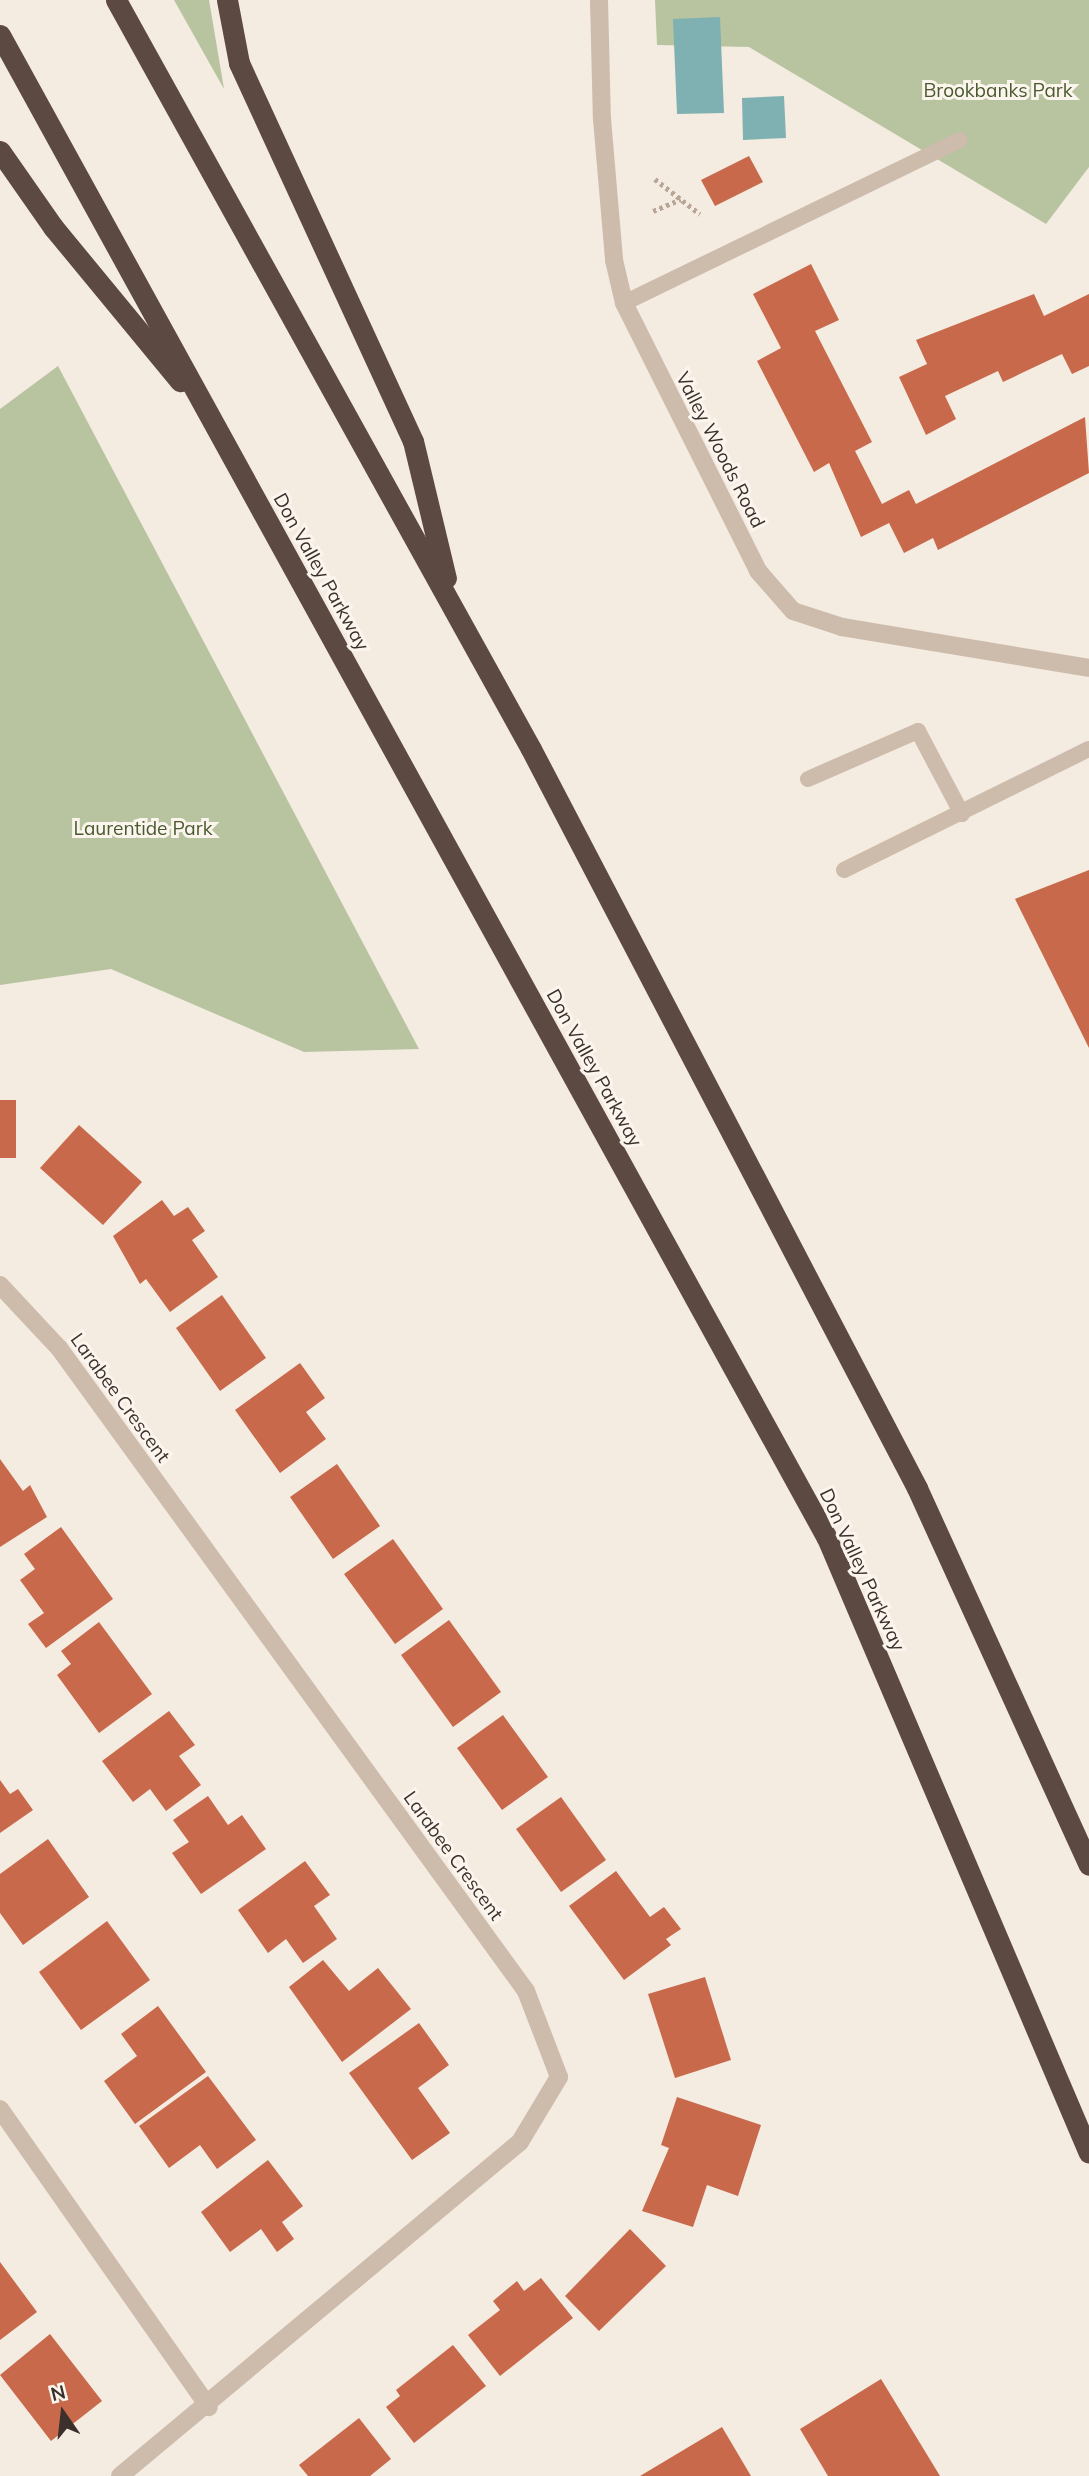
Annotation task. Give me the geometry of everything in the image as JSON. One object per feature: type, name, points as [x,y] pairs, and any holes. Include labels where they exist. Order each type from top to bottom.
[{"type":"highway","points":[[116,0],[452,604],[917,1488],[1089,1865]]},
{"type":"highway","points":[[227,0],[239,63],[413,441],[452,604]]},
{"type":"highway","name":"Don Valley Parkway","points":[[0,35],[827,1538],[1089,2153]]},
{"type":"highway","points":[[0,151],[52,227],[212,421]]},
{"type":"street","name":"Valley Woods Road","points":[[598,0],[605,158],[624,303],[758,571],[793,611],[842,627],[1089,668]]},
{"type":"street","name":"Larabee Crescent","points":[[0,1285],[58,1348],[526,1992],[559,2077],[520,2142],[209,2407],[120,2476]]},
{"type":"street","points":[[0,2109],[209,2407]]},
{"type":"lane","points":[[624,303],[958,139]]},
{"type":"lane","points":[[808,779],[918,731],[962,814]]},
{"type":"lane","points":[[844,870],[1089,749]]},
{"type":"path","points":[[655,179],[700,214]]},
{"type":"path","points":[[653,211],[681,198]]},
{"type":"green space","points":[[174,0],[209,0],[224,89]]},
{"type":"green space","name":"Brookbanks Park","points":[[655,0],[1089,0],[1089,167],[1046,224],[749,47],[657,45]]},
{"type":"green space","name":"Laurentide Park","points":[[58,366],[419,1049],[304,1052],[111,969],[0,985],[0,409]]},
{"type":"water","points":[[720,17],[724,113],[677,114],[673,19]]},
{"type":"water","points":[[784,96],[786,138],[743,140],[742,98]]},
{"type":"building","points":[[749,156],[763,182],[715,206],[701,180]]},
{"type":"building","points":[[811,264],[839,320],[815,331],[872,442],[855,451],[882,504],[909,490],[916,504],[1085,417],[1089,473],[938,550],[933,538],[904,553],[889,523],[861,537],[829,463],[814,472],[757,361],[781,348],[753,294]]},
{"type":"building","points":[[1034,294],[1044,316],[1089,294],[1089,366],[1072,374],[1062,354],[1003,382],[998,371],[945,396],[956,419],[926,435],[899,377],[927,364],[916,340]]},
{"type":"building","points":[[1089,870],[1089,1048],[1015,899]]},
{"type":"building","points":[[0,1100],[16,1100],[16,1158],[0,1158]]},
{"type":"building","points":[[79,1125],[142,1182],[103,1225],[40,1168]]},
{"type":"building","points":[[162,1200],[174,1216],[188,1207],[205,1231],[192,1240],[218,1277],[170,1312],[146,1279],[140,1284],[113,1236]]},
{"type":"building","points":[[222,1295],[266,1358],[220,1391],[176,1328]]},
{"type":"building","points":[[300,1363],[325,1398],[306,1412],[326,1439],[280,1473],[235,1410]]},
{"type":"building","points":[[0,1459],[23,1491],[30,1485],[47,1517],[0,1547]]},
{"type":"building","points":[[337,1464],[380,1526],[333,1559],[290,1497]]},
{"type":"building","points":[[61,1527],[113,1599],[46,1648],[28,1624],[44,1613],[20,1580],[35,1569],[24,1554]]},
{"type":"building","points":[[393,1539],[443,1609],[395,1644],[344,1574]]},
{"type":"building","points":[[449,1620],[501,1692],[453,1727],[401,1655]]},
{"type":"building","points":[[99,1622],[152,1694],[99,1733],[57,1675],[71,1664],[61,1651]]},
{"type":"building","points":[[169,1711],[195,1745],[179,1756],[201,1785],[166,1811],[150,1789],[133,1802],[102,1761]]},
{"type":"building","points":[[503,1715],[548,1777],[502,1810],[457,1748]]},
{"type":"building","points":[[0,1780],[10,1794],[18,1789],[33,1810],[0,1833]]},
{"type":"building","points":[[208,1796],[228,1825],[242,1815],[266,1849],[201,1894],[172,1853],[189,1842],[173,1820]]},
{"type":"building","points":[[561,1797],[606,1860],[561,1892],[516,1829]]},
{"type":"building","points":[[48,1839],[89,1897],[23,1945],[0,1913],[0,1874]]},
{"type":"building","points":[[305,1861],[330,1895],[314,1906],[337,1939],[303,1963],[286,1939],[268,1953],[238,1910]]},
{"type":"building","points":[[616,1871],[650,1917],[664,1907],[681,1929],[666,1939],[671,1945],[624,1980],[569,1906]]},
{"type":"building","points":[[107,1921],[150,1980],[81,2030],[39,1972]]},
{"type":"building","points":[[323,1960],[349,1991],[378,1968],[411,2009],[342,2062],[289,1987]]},
{"type":"building","points":[[705,1977],[731,2060],[675,2078],[648,1994]]},
{"type":"building","points":[[158,2006],[206,2072],[135,2124],[104,2081],[137,2056],[121,2034]]},
{"type":"building","points":[[419,2023],[449,2065],[418,2088],[450,2133],[412,2160],[349,2073]]},
{"type":"building","points":[[208,2076],[256,2140],[217,2169],[200,2145],[169,2168],[139,2126]]},
{"type":"building","points":[[677,2097],[761,2125],[738,2196],[707,2185],[693,2227],[642,2211],[669,2148],[661,2145]]},
{"type":"building","points":[[268,2160],[303,2206],[282,2222],[294,2239],[277,2252],[261,2229],[230,2252],[201,2212]]},
{"type":"building","points":[[630,2229],[666,2266],[599,2331],[565,2296]]},
{"type":"building","points":[[0,2262],[37,2312],[0,2340]]},
{"type":"building","points":[[541,2278],[573,2318],[500,2376],[468,2335],[500,2310],[493,2301],[517,2281],[524,2291]]},
{"type":"building","points":[[50,2334],[102,2401],[51,2441],[0,2375]]},
{"type":"building","points":[[453,2345],[486,2386],[414,2443],[386,2407],[400,2396],[396,2390]]},
{"type":"building","points":[[881,2379],[940,2476],[828,2476],[800,2429]]},
{"type":"building","points":[[359,2418],[391,2459],[370,2476],[308,2476],[299,2465]]},
{"type":"building","points":[[722,2427],[751,2476],[640,2476]]}]
